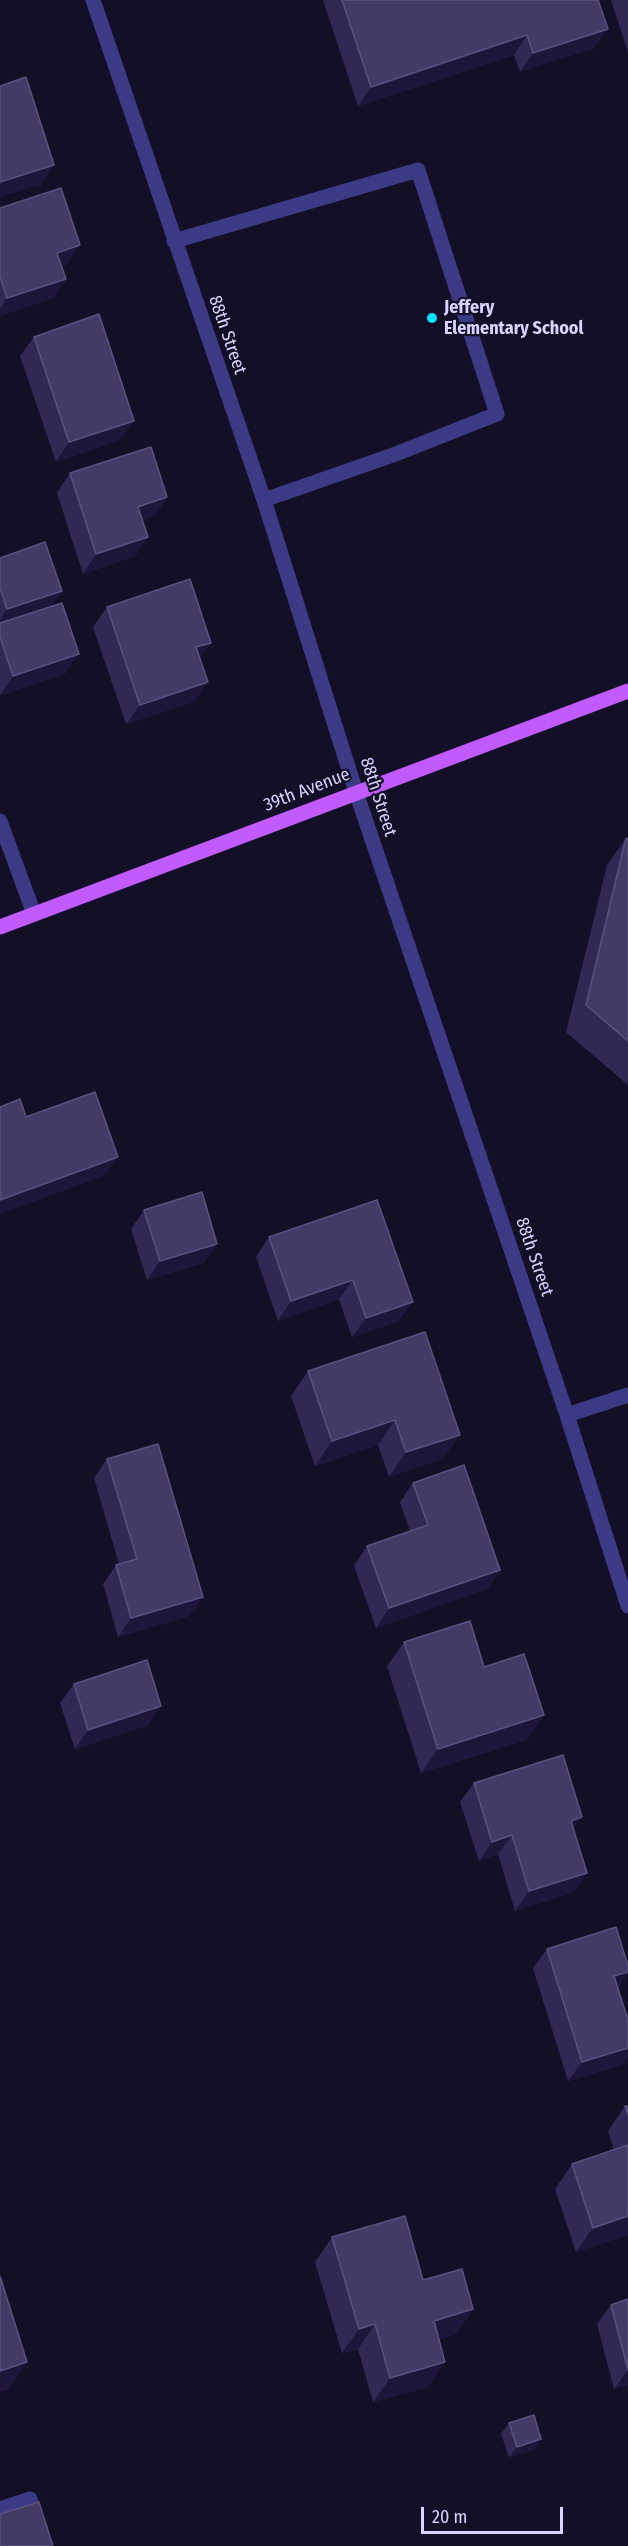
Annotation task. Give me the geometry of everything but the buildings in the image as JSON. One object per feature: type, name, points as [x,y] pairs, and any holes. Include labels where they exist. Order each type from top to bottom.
[{"type":"main road","name":"39th Avenue","points":[[0,927],[628,691]]},
{"type":"street","name":"88th Street","points":[[93,0],[264,500],[356,792],[567,1415],[628,1606]]},
{"type":"street","points":[[174,241],[417,170],[497,414],[393,455],[264,500]]},
{"type":"street","points":[[0,821],[34,914]]},
{"type":"street","points":[[567,1415],[628,1395]]},
{"type":"street","points":[[0,2509],[30,2499],[43,2546]]},
{"type":"place","name":"Jeffery Elementary School","points":[[432,318]]}]
